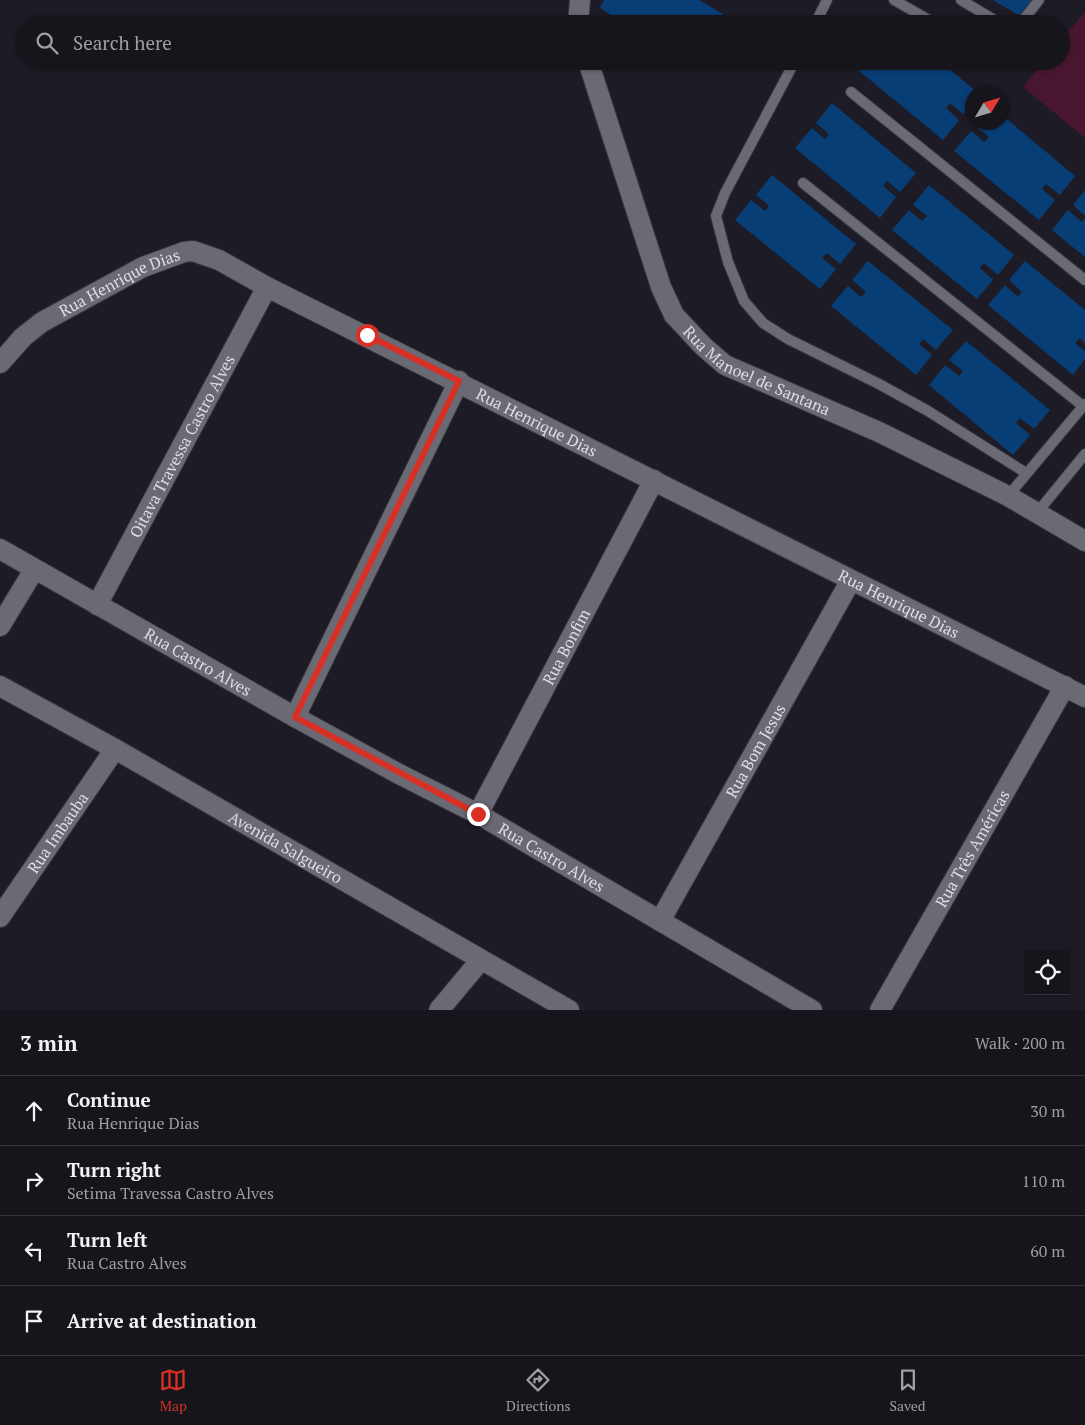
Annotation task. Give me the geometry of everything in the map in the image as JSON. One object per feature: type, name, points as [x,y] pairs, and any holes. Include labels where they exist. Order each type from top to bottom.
[{"type":"street","points":[[579,15],[580,0]]},
{"type":"street","name":"Rua Manoel de Santana","points":[[591,70],[661,287],[674,315],[702,346],[725,365],[880,432],[1008,496],[1085,541]]},
{"type":"street","name":"Rua Henrique Dias","points":[[0,364],[24,337],[42,322],[143,267],[184,252],[193,251],[219,260],[267,287],[459,381],[851,580],[1085,696]]},
{"type":"street","name":"Oitava Travessa Castro Alves","points":[[97,605],[267,287]]},
{"type":"street","points":[[295,717],[459,381]]},
{"type":"street","name":"Rua Bonfim","points":[[478,814],[654,480]]},
{"type":"street","name":"Rua Castro Alves","points":[[0,549],[295,717],[478,814],[812,1010]]},
{"type":"street","points":[[0,626],[34,570]]},
{"type":"street","name":"Rua Bom Jesus","points":[[660,922],[851,580]]},
{"type":"street","name":"Avenida Salgueiro","points":[[0,686],[115,748],[480,961],[569,1010]]},
{"type":"street","name":"Rua Três Américas","points":[[880,1010],[1065,686]]},
{"type":"street","name":"Rua Imbauba","points":[[0,917],[115,748]]},
{"type":"street","points":[[440,1010],[480,961]]},
{"type":"lane","points":[[820,15],[827,0]]},
{"type":"lane","points":[[894,0],[920,15]]},
{"type":"lane","points":[[961,0],[986,15]]},
{"type":"lane","points":[[1027,15],[1039,0]]},
{"type":"lane","points":[[790,70],[725,193],[716,216],[728,262],[744,301],[763,323],[788,339],[912,402],[1026,473]]},
{"type":"lane","points":[[850,92],[1085,280]]},
{"type":"lane","points":[[803,183],[1084,405],[1008,496]]},
{"type":"lane","points":[[1036,514],[1085,454]]},
{"type":"shaded area","points":[[1085,12],[1085,138],[1023,87],[1037,70],[1070,70],[1070,30]]},
{"type":"building","points":[[604,0],[699,0],[723,14],[611,15],[600,8]]},
{"type":"building","points":[[993,0],[1033,0],[1023,15],[1019,15]]},
{"type":"building","points":[[858,70],[950,70],[968,85],[965,85],[965,112],[963,114],[950,103],[946,108],[959,120],[943,140]]},
{"type":"building","points":[[832,103],[916,173],[900,192],[887,181],[883,186],[896,197],[880,218],[795,148],[812,128],[825,139],[829,134],[816,123]]},
{"type":"building","points":[[1010,122],[1075,176],[1060,195],[1046,184],[1042,189],[1055,200],[1039,220],[954,151],[971,131],[984,142],[989,137],[980,130],[1010,130]]},
{"type":"building","points":[[772,175],[856,244],[840,264],[827,253],[822,258],[836,269],[820,289],[735,220],[751,200],[765,211],[769,206],[756,195]]},
{"type":"building","points":[[929,185],[1014,255],[998,275],[984,263],[980,268],[993,280],[977,299],[892,230],[909,210],[922,221],[927,216],[913,205]]},
{"type":"building","points":[[1085,190],[1085,216],[1073,205]]},
{"type":"building","points":[[1068,210],[1082,222],[1085,218],[1085,257],[1052,230]]},
{"type":"building","points":[[868,261],[953,330],[936,350],[923,339],[919,344],[932,355],[916,375],[831,306],[848,286],[861,297],[866,292],[852,280]]},
{"type":"building","points":[[1025,261],[1085,310],[1085,343],[1080,338],[1075,343],[1085,351],[1085,359],[1073,375],[988,305],[1005,285],[1018,297],[1022,292],[1009,280]]},
{"type":"building","points":[[966,341],[1050,410],[1034,429],[1020,418],[1016,423],[1030,435],[1013,455],[929,385],[945,365],[959,376],[963,371],[949,360]]},
{"type":"route","points":[[367,335],[459,381],[295,717],[399,774],[478,814]]}]
